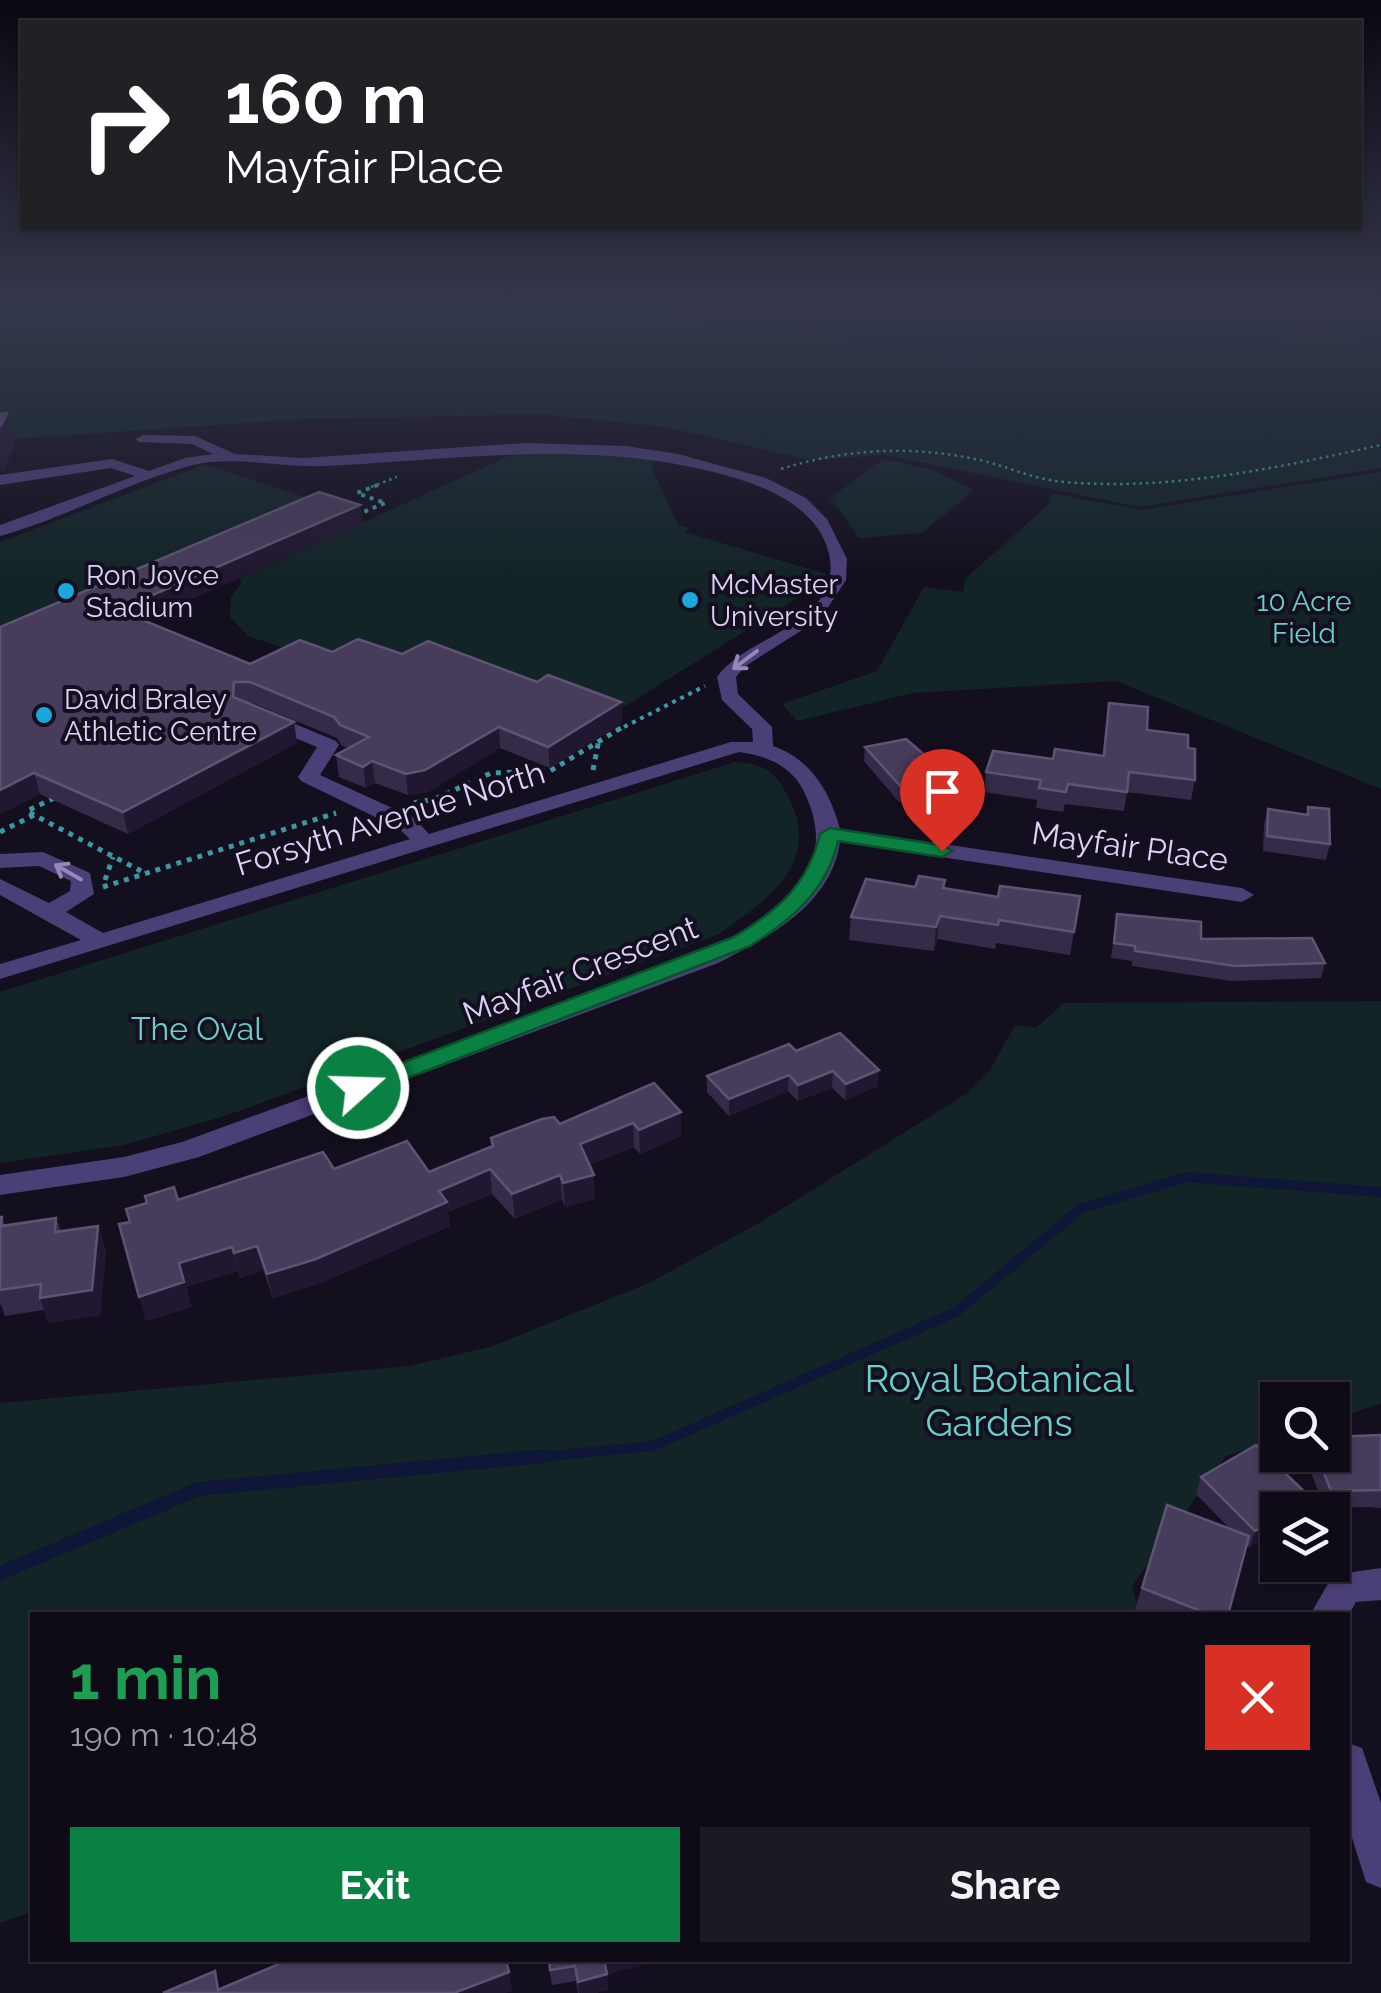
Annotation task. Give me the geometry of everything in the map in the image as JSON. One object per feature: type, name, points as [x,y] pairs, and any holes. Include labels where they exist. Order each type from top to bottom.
[{"type":"street","points":[[142,439],[195,440],[229,456]]},
{"type":"street","points":[[0,532],[190,461],[229,456],[297,463],[486,445],[594,444],[659,452],[755,479],[804,502],[833,541],[840,578],[827,604],[736,663],[726,677],[729,696],[762,728],[763,748],[798,766],[812,783],[830,834]]},
{"type":"street","points":[[0,480],[112,463],[149,476]]},
{"type":"street","points":[[245,710],[329,745],[308,777],[406,822],[425,842]]},
{"type":"street","name":"Forsyth Avenue North","points":[[0,972],[712,751],[763,748]]},
{"type":"street","name":"Mayfair Place","points":[[830,834],[1242,895]]},
{"type":"street","name":"Mayfair Crescent","points":[[0,1186],[94,1173],[189,1150],[709,958],[777,920],[806,890],[823,863],[830,834]]},
{"type":"street","points":[[0,861],[43,859],[82,878],[82,894],[48,913]]},
{"type":"street","points":[[0,886],[101,941]]},
{"type":"street","points":[[1330,1612],[1346,1586],[1381,1584]]},
{"type":"street","points":[[1350,1768],[1381,1867]]},
{"type":"path","points":[[755,479],[826,454],[868,450],[962,456],[1058,482],[1110,483],[1261,472],[1381,445]]},
{"type":"path","points":[[350,518],[385,503],[358,494],[412,470]]},
{"type":"path","points":[[113,856],[103,887],[387,798],[426,802],[491,773],[550,771],[598,739],[726,677]]},
{"type":"path","points":[[589,790],[598,739]]},
{"type":"path","points":[[60,795],[28,812],[144,872]]},
{"type":"path","points":[[0,832],[34,815]]},
{"type":"path","points":[[50,836],[54,825]]},
{"type":"green space","points":[[0,392],[1381,392],[1381,468],[1139,507],[885,455],[810,460],[665,427],[540,414],[302,419],[0,440]]},
{"type":"green space","points":[[529,447],[659,459],[651,466],[678,525],[689,528],[685,532],[826,574],[825,581],[611,715],[336,656],[290,650],[248,636],[230,617],[231,597],[242,582],[238,579]]},
{"type":"green space","points":[[883,459],[930,469],[974,490],[922,533],[859,538],[830,498]]},
{"type":"green space","name":"Ron Joyce Stadium","points":[[206,464],[332,506],[0,641],[0,542]]},
{"type":"green space","name":"10 Acre Field","points":[[1381,472],[1381,789],[1116,681],[913,693],[797,721],[782,704],[877,671],[924,587],[963,592],[965,579],[1051,502],[1048,498],[1055,494],[1141,510]]},
{"type":"green space","name":"The Oval","points":[[735,762],[762,767],[779,781],[797,821],[799,842],[785,877],[755,907],[719,934],[228,1115],[124,1145],[0,1163],[0,992]]},
{"type":"green space","name":"Royal Botanical Gardens","points":[[1381,1001],[1381,1403],[1350,1414],[1350,1382],[1260,1382],[1260,1445],[1226,1456],[1132,1586],[1139,1612],[30,1612],[30,1913],[0,1923],[0,1403],[409,1366],[490,1347],[649,1283],[759,1223],[966,1094],[990,1070],[1015,1025],[1036,1028],[1064,1003]]},
{"type":"building","points":[[319,492],[360,505],[118,610],[250,664],[300,640],[332,652],[358,639],[402,654],[428,641],[537,682],[548,675],[621,702],[548,747],[499,727],[425,770],[406,774],[372,761],[363,767],[336,755],[369,737],[340,725],[334,717],[250,682],[234,682],[233,697],[294,722],[123,812],[34,773],[0,790],[0,627]]},
{"type":"building","points":[[1109,703],[1148,707],[1147,730],[1188,735],[1188,748],[1195,749],[1195,780],[1129,772],[1127,792],[1068,784],[1066,792],[1039,788],[1041,780],[986,772],[993,751],[1053,759],[1055,749],[1104,756]]},
{"type":"building","points":[[906,739],[928,758],[914,760],[933,782],[902,788],[865,747]]},
{"type":"building","points":[[1308,807],[1329,809],[1330,844],[1267,836],[1268,809],[1308,815]]},
{"type":"building","points":[[919,876],[945,880],[943,888],[998,897],[1000,886],[1080,896],[1074,932],[999,920],[998,925],[940,916],[936,927],[851,917],[866,879],[915,887]]},
{"type":"building","points":[[1117,914],[1201,922],[1201,939],[1312,938],[1325,963],[1235,966],[1135,951],[1135,946],[1114,943]]},
{"type":"building","points":[[840,1033],[879,1070],[846,1084],[833,1071],[798,1085],[789,1075],[729,1099],[707,1076],[789,1044],[796,1051]]},
{"type":"building","points":[[654,1083],[681,1112],[639,1130],[633,1123],[580,1144],[594,1175],[563,1183],[560,1175],[512,1194],[490,1169],[439,1191],[447,1202],[316,1259],[267,1274],[257,1246],[234,1253],[232,1247],[179,1263],[184,1282],[139,1297],[119,1224],[130,1222],[126,1209],[147,1203],[145,1196],[174,1187],[178,1200],[323,1152],[334,1169],[407,1141],[429,1172],[493,1146],[491,1138],[542,1119],[554,1117],[560,1124]]},
{"type":"building","points":[[0,1217],[1,1226],[56,1218],[55,1232],[98,1226],[92,1290],[40,1298],[41,1284],[0,1290]]},
{"type":"building","points":[[1381,1435],[1381,1490],[1331,1491],[1324,1472],[1350,1472],[1350,1436]]},
{"type":"building","points":[[1256,1445],[1260,1449],[1260,1472],[1284,1472],[1305,1492],[1260,1492],[1260,1528],[1255,1531],[1201,1477]]},
{"type":"building","points":[[1167,1505],[1249,1536],[1229,1612],[1203,1612],[1142,1588]]},
{"type":"building","points":[[283,1962],[506,1962],[509,1972],[454,1993],[163,1993],[215,1971],[218,1990]]},
{"type":"building","points":[[549,1962],[604,1962],[607,1974],[578,1982],[575,1966],[550,1970]]},
{"type":"waterway","points":[[519,1459],[653,1446],[956,1312],[1080,1209],[1186,1177],[1381,1192]]},
{"type":"waterway","points":[[0,1573],[199,1489],[545,1456]]},
{"type":"place","name":"Ron Joyce Stadium","points":[[66,591]]},
{"type":"place","name":"McMaster University","points":[[690,600]]},
{"type":"place","name":"David Braley Athletic Centre","points":[[44,715]]},
{"type":"route","points":[[358,1088],[709,958],[742,942],[777,920],[806,890],[823,863],[830,834],[942,851]]}]
